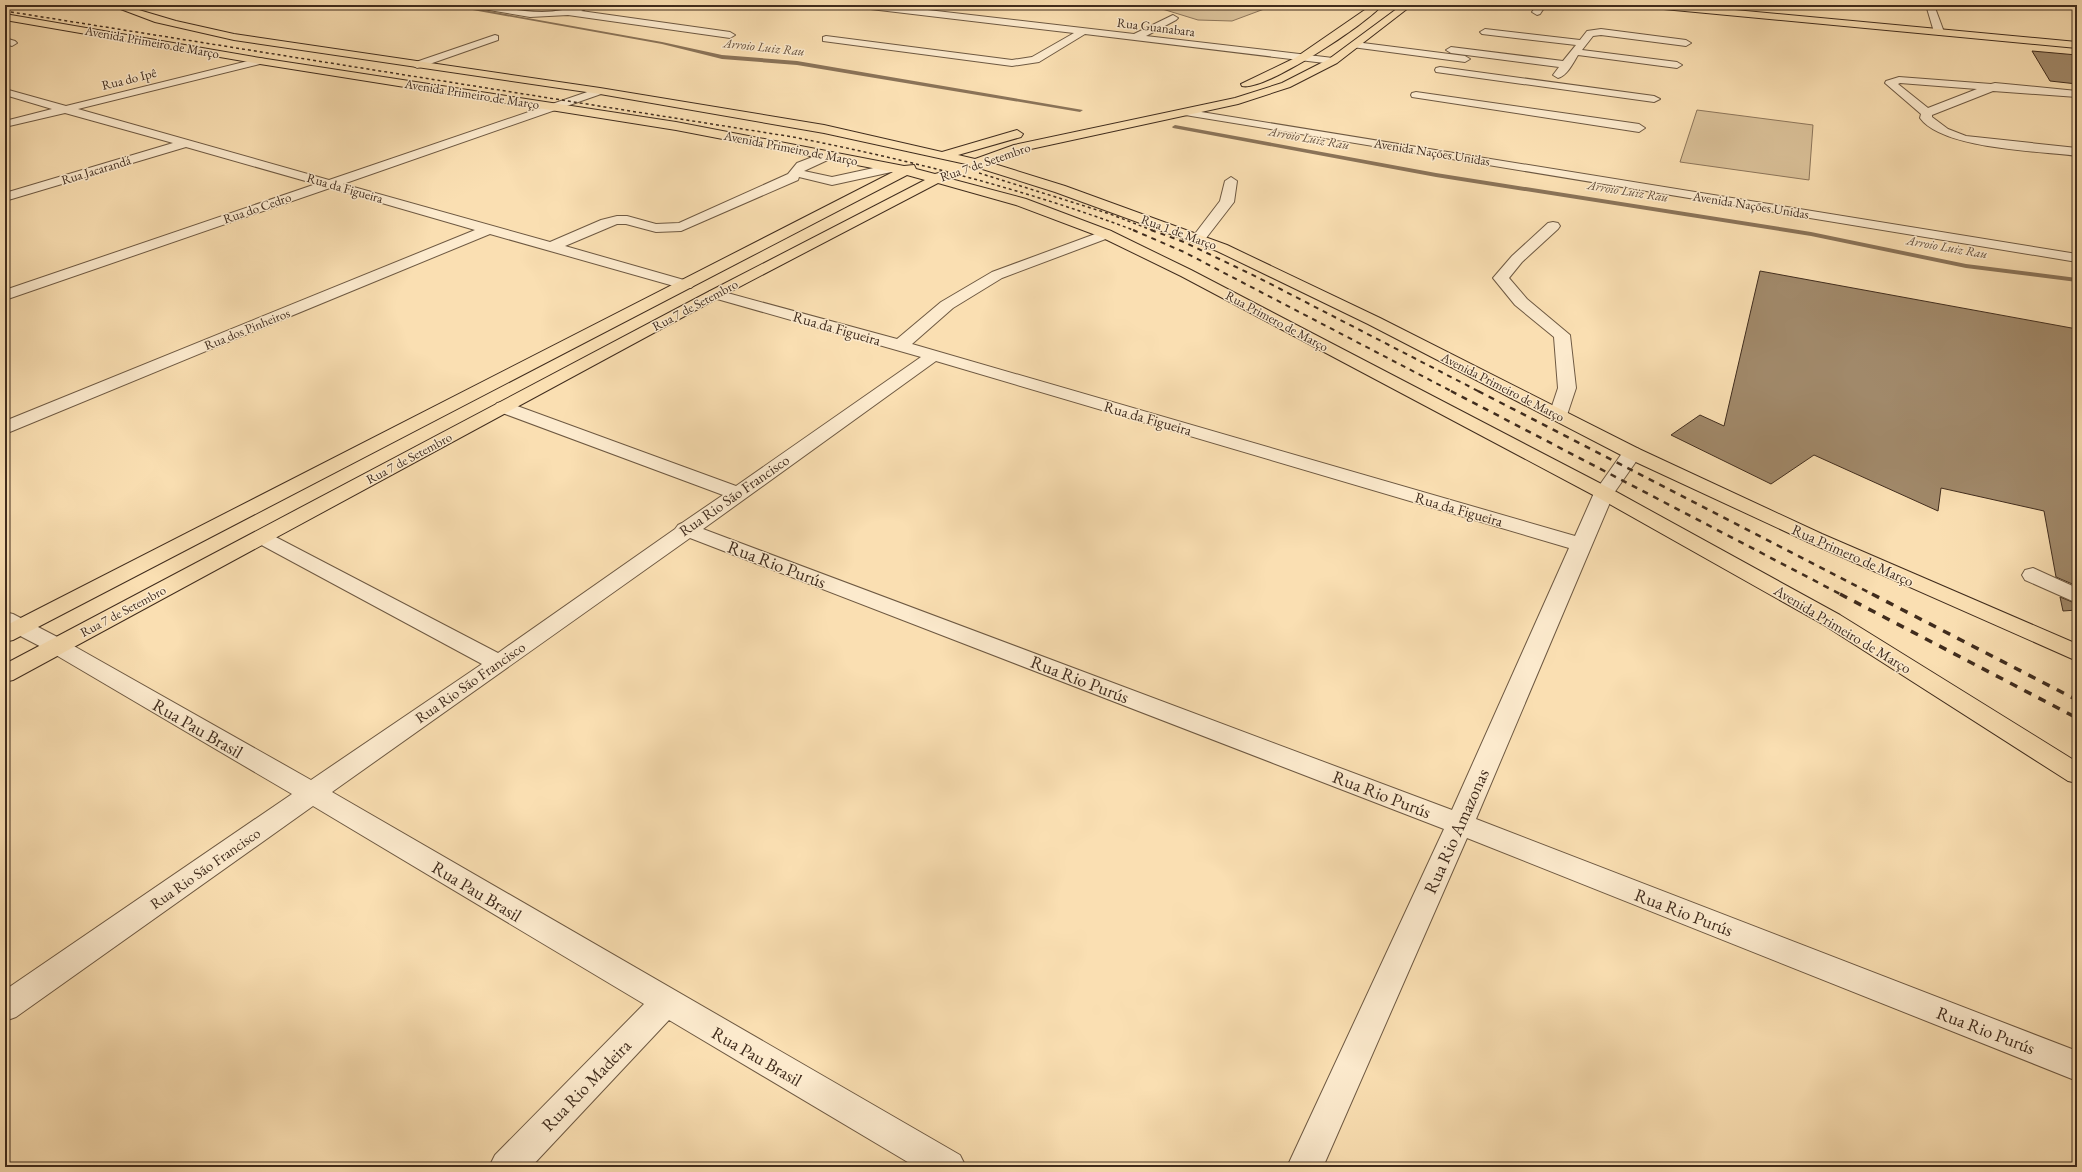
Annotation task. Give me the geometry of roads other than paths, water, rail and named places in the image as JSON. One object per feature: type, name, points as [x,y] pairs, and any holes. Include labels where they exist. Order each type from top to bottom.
[{"type":"main road","name":"Avenida Primeiro de Março","points":[[114,5],[138,15],[175,25],[234,37],[417,65],[600,90],[824,129],[976,163]]},
{"type":"main road","points":[[1238,86],[1260,79],[1304,57],[1378,5]]},
{"type":"main road","name":"Rua 7 de Setembro","points":[[5,674],[715,294],[937,179],[1014,149],[1238,101],[1286,85],[1334,61],[1408,5]]},
{"type":"main road","points":[[1653,5],[1937,29],[2077,39]]},
{"type":"main road","points":[[1712,5],[2077,45]]},
{"type":"main road","name":"Avenida Primeiro de Março","points":[[5,17],[260,61],[676,126],[905,170],[937,179]]},
{"type":"main road","points":[[462,92],[499,86],[505,83],[506,77]]},
{"type":"main road","name":"Rua 7 de Setembro","points":[[10,627],[686,285],[905,170],[943,155],[1027,132]]},
{"type":"main road","name":"Rua 1 de Março","points":[[976,163],[1060,189],[1222,248],[1374,321]]},
{"type":"main road","name":"Rua Primero de Março","points":[[937,179],[1021,202],[1106,234],[1186,273],[1604,493]]},
{"type":"main road","name":"Avenida Primeiro de Março","points":[[1374,321],[1632,453]]},
{"type":"main road","name":"Rua Primero de Março","points":[[1632,453],[1815,538],[2077,652]]},
{"type":"main road","name":"Avenida Primeiro de Março","points":[[1604,493],[1832,620],[2077,774]]},
{"type":"street","points":[[477,5],[528,14],[552,16],[590,5]]},
{"type":"street","name":"Rua Guanabara","points":[[862,5],[1334,61]]},
{"type":"street","points":[[1930,5],[1937,29]]},
{"type":"street","points":[[569,12],[730,35]]},
{"type":"street","points":[[1136,38],[1173,18]]},
{"type":"street","points":[[826,39],[1017,63],[1035,60],[1084,31]]},
{"type":"street","points":[[1484,32],[1582,43]]},
{"type":"street","points":[[1528,112],[1564,68],[1589,34],[1596,32],[1686,42]]},
{"type":"street","points":[[417,65],[495,38]]},
{"type":"street","points":[[1358,42],[1564,68]]},
{"type":"street","points":[[1576,52],[1677,65]]},
{"type":"street","name":"Rua do Ipê","points":[[5,124],[260,61]]},
{"type":"street","points":[[1440,70],[1654,99]]},
{"type":"street","points":[[2077,94],[1995,86],[1899,80],[1890,83],[1926,113],[1926,118],[1933,125],[1949,134],[1965,139],[2077,152]]},
{"type":"street","points":[[1926,113],[1995,86]]},
{"type":"street","name":"Rua do Cedro","points":[[5,295],[600,90]]},
{"type":"street","name":"Rua da Figueira","points":[[5,92],[686,285]]},
{"type":"street","points":[[1416,95],[1639,128]]},
{"type":"street","name":"Avenida Nações Unidas","points":[[1189,112],[2077,258]]},
{"type":"street","name":"Rua Jacarandá","points":[[5,197],[187,143]]},
{"type":"street","points":[[551,247],[606,223],[617,220],[627,220],[656,228],[681,227],[793,178],[801,166],[828,155]]},
{"type":"street","points":[[797,173],[832,181],[892,168]]},
{"type":"street","points":[[1198,239],[1227,202],[1231,181]]},
{"type":"street","points":[[1552,226],[1517,259],[1501,278],[1521,302],[1562,335],[1568,388],[1558,415]]},
{"type":"street","name":"Rua dos Pinheiros","points":[[5,428],[489,229]]},
{"type":"street","points":[[899,346],[947,305],[997,275],[1106,234]]},
{"type":"street","name":"Rua da Figueira","points":[[715,294],[934,355],[1581,545]]},
{"type":"street","name":"Rua Rio São Francisco","points":[[5,1007],[499,663],[685,529],[934,355]]},
{"type":"street","points":[[503,407],[736,493]]},
{"type":"street","name":"Rua Rio Amazonas","points":[[1305,1167],[1460,824],[1604,493],[1632,453]]},
{"type":"street","name":"Rua Rio Purús","points":[[685,529],[1460,824],[2077,1066]]},
{"type":"street","points":[[261,537],[499,663]]},
{"type":"street","points":[[2033,575],[2077,596]]},
{"type":"street","name":"Rua Pau Brasil","points":[[10,627],[57,646],[312,793],[665,1003],[948,1167]]},
{"type":"street","name":"Rua Rio Madeira","points":[[507,1167],[665,1003]]},
{"type":"waterway","name":"Arroio Luiz Rau","points":[[447,5],[662,43],[722,57],[797,63],[1080,110]]},
{"type":"waterway","name":"Arroio Luiz Rau","points":[[1175,127],[1436,175],[1811,234],[1966,266],[2077,280]]},
{"type":"railway","points":[[5,11],[793,137],[880,155],[966,177],[1052,202],[1136,231]]},
{"type":"railway","points":[[979,173],[1110,214],[1154,231]]},
{"type":"railway","points":[[1133,230],[1184,252],[1453,392]]},
{"type":"railway","points":[[1151,230],[1184,242],[1259,278],[1480,392]]},
{"type":"railway","points":[[1451,391],[1842,595]]},
{"type":"railway","points":[[1478,391],[1874,595]]},
{"type":"railway","points":[[1840,594],[2077,718]]},
{"type":"railway","points":[[1872,594],[2077,700]]}]
